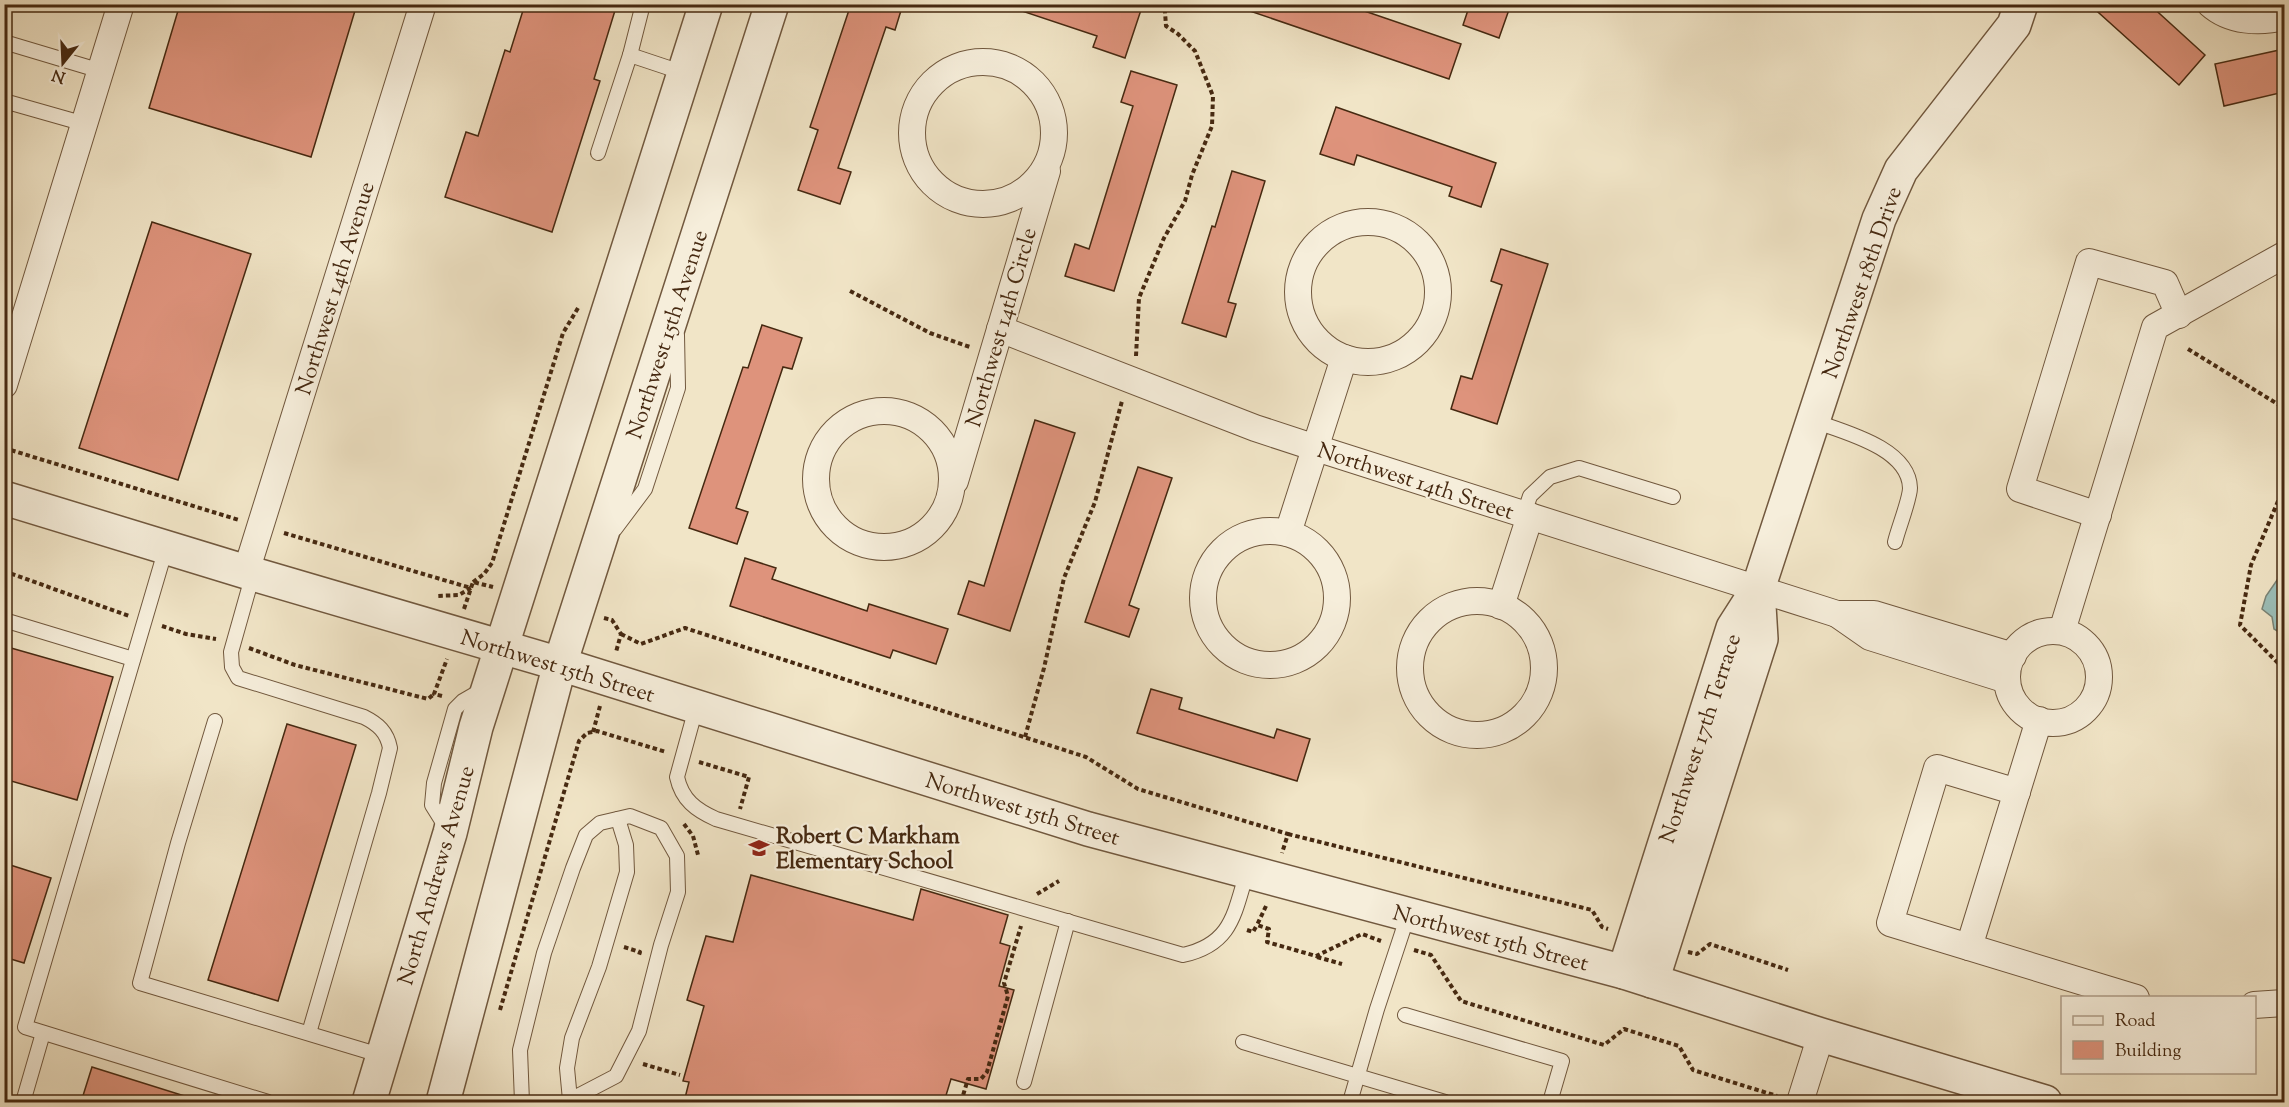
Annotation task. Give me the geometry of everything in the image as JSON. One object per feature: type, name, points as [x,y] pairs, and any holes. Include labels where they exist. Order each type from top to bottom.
[{"type":"street","points":[[4,385],[121,4]]},
{"type":"street","name":"Northwest 14th Avenue","points":[[249,573],[423,4]]},
{"type":"street","points":[[502,647],[706,4]]},
{"type":"street","name":"Northwest 15th Avenue","points":[[560,664],[772,4]]},
{"type":"street","name":"Northwest 18th Drive","points":[[1758,589],[1879,219],[1901,170],[2014,25],[2020,4]]},
{"type":"street","points":[[2210,4],[2239,19],[2265,21],[2284,17]]},
{"type":"street","name":"Northwest 14th Circle","points":[[950,498],[952,475],[947,452],[933,432],[917,419],[894,412],[871,412],[849,420],[830,436],[819,458],[815,481],[820,504],[833,525],[852,539],[875,547],[899,546],[921,537],[939,520],[950,498],[1051,156],[1054,132],[1050,107],[1037,86],[1016,70],[993,62],[968,63],[945,72],[927,89],[915,109],[911,133],[916,158],[928,179],[948,195],[973,204],[998,203],[1021,194],[1039,177],[1051,156]]},
{"type":"street","points":[[1377,223],[1400,230],[1420,244],[1433,265],[1439,289],[1436,313],[1425,335],[1407,351],[1384,361],[1360,362],[1344,358],[1334,354],[1315,339],[1302,318],[1297,294],[1301,270],[1312,250],[1330,233],[1352,224],[1377,223]]},
{"type":"street","points":[[2062,631],[2155,327],[2284,255]]},
{"type":"street","points":[[2098,515],[2020,489],[2089,262],[2165,284],[2178,315]]},
{"type":"street","name":"Northwest 14th Street","points":[[1000,329],[1255,428],[1837,614],[1870,637],[2007,680]]},
{"type":"street","points":[[1288,533],[1344,358]]},
{"type":"street","name":"Northwest 15th Street","points":[[4,498],[560,664],[1088,830],[1638,977],[2002,1096],[2046,1102]]},
{"type":"street","points":[[1500,606],[1527,515]]},
{"type":"street","points":[[1255,532],[1288,533],[1301,537],[1320,552],[1333,572],[1338,594],[1336,618],[1329,633],[1313,651],[1292,662],[1269,666],[1243,659],[1223,646],[1209,627],[1203,604],[1204,581],[1216,557],[1233,541],[1255,532]]},
{"type":"street","name":"Northwest 17th Terrace","points":[[1638,977],[1761,639],[1758,589]]},
{"type":"street","points":[[1463,602],[1486,602],[1500,606],[1509,609],[1528,624],[1540,644],[1544,667],[1541,690],[1531,709],[1513,725],[1492,734],[1468,735],[1447,728],[1428,714],[1415,695],[1409,672],[1412,649],[1424,626],[1441,611],[1463,602]]},
{"type":"street","name":"Northwest 14th Street","points":[[1837,614],[1875,614],[2013,656]]},
{"type":"street","points":[[2046,631],[2062,631],[2077,637],[2095,656],[2100,671],[2099,687],[2092,702],[2082,714],[2067,721],[2051,723],[2039,720],[2020,709],[2011,696],[2007,680],[2008,664],[2018,646],[2031,636],[2046,631]]},
{"type":"street","name":"North Andrews Avenue","points":[[369,1102],[450,833],[476,727],[502,647]]},
{"type":"street","points":[[443,1102],[543,735],[560,664]]},
{"type":"street","points":[[1969,946],[2039,720]]},
{"type":"street","points":[[2017,792],[1937,768],[1890,922],[2130,996]]},
{"type":"street","points":[[391,1102],[444,930],[450,833]]},
{"type":"street","points":[[2256,1005],[2284,1003]]},
{"type":"street","points":[[1800,1102],[1821,1035]]},
{"type":"lane","points":[[598,153],[630,55],[643,4]]},
{"type":"lane","points":[[4,42],[101,71]]},
{"type":"lane","points":[[630,55],[684,73]]},
{"type":"lane","points":[[4,101],[85,124]]},
{"type":"lane","points":[[1814,421],[1886,449],[1903,469],[1910,488],[1895,542]]},
{"type":"lane","points":[[1527,515],[1530,496],[1550,477],[1579,468],[1673,497]]},
{"type":"lane","points":[[166,548],[26,1027],[268,1102]]},
{"type":"lane","points":[[249,573],[231,652],[232,667],[237,678],[364,717],[382,729],[390,748],[309,1033]]},
{"type":"lane","points":[[4,620],[133,659]]},
{"type":"lane","points":[[696,708],[677,777],[679,788],[685,798],[701,812],[736,825],[1183,955],[1219,939],[1231,922],[1247,872]]},
{"type":"lane","points":[[215,721],[178,843],[140,983],[383,1056]]},
{"type":"lane","points":[[522,1102],[520,1050],[544,952],[573,868],[586,835],[600,823],[630,816],[661,828],[677,856],[678,891],[661,945],[639,1031],[616,1076],[569,1101],[567,1068],[572,1038],[598,967],[627,872],[626,845],[618,819]]},
{"type":"lane","points":[[1350,1102],[1408,915]]},
{"type":"lane","points":[[1024,1082],[1068,921]]},
{"type":"lane","points":[[1405,1015],[1562,1061],[1550,1102]]},
{"type":"lane","points":[[23,1102],[43,1033]]},
{"type":"lane","points":[[1243,1042],[1445,1102]]},
{"type":"path","points":[[1135,363],[1139,298],[1164,238],[1185,201],[1192,176],[1212,126],[1213,96],[1195,51],[1166,26],[1165,12],[1168,4]]},
{"type":"path","points":[[850,291],[930,333],[980,351]]},
{"type":"path","points":[[2188,349],[2284,408]]},
{"type":"path","points":[[1025,737],[1044,668],[1064,578],[1095,502],[1122,401]]},
{"type":"path","points":[[2284,487],[2251,565],[2240,625],[2284,669]]},
{"type":"path","points":[[736,825],[749,777]]},
{"type":"path","points":[[1288,834],[1592,910],[1602,927],[1615,930]]},
{"type":"path","points":[[961,1102],[968,1079],[981,1079],[987,1072],[1008,996],[1004,983],[1022,922]]},
{"type":"path","points":[[1682,950],[1696,954],[1710,944],[1788,970]]},
{"type":"path","points":[[1316,956],[1342,964]]},
{"type":"path","points":[[642,1064],[680,1075]]},
{"type":"water","points":[[2284,570],[2284,635],[2274,629],[2272,617],[2262,609],[2266,596]]},
{"type":"building","points":[[180,4],[357,4],[311,157],[149,108]]},
{"type":"building","points":[[525,4],[617,4],[594,79],[600,81],[552,232],[445,197],[466,132],[478,136],[505,50],[510,52]]},
{"type":"building","points":[[851,4],[903,4],[895,30],[886,27],[838,168],[851,172],[840,204],[798,190],[818,130],[810,127]]},
{"type":"building","points":[[1013,4],[1125,4],[1141,10],[1125,58],[1093,47],[1097,36],[1013,8]]},
{"type":"building","points":[[1242,4],[1344,4],[1461,44],[1449,79],[1241,8]]},
{"type":"building","points":[[1470,4],[1511,4],[1499,38],[1463,25]]},
{"type":"building","points":[[2089,4],[2149,4],[2205,55],[2179,85]]},
{"type":"building","points":[[2284,49],[2284,92],[2224,106],[2215,64]]},
{"type":"building","points":[[1131,71],[1177,85],[1114,291],[1065,276],[1075,244],[1089,249],[1133,106],[1121,102]]},
{"type":"building","points":[[1336,107],[1496,163],[1481,207],[1449,196],[1452,187],[1357,155],[1354,165],[1320,154]]},
{"type":"building","points":[[1232,171],[1265,181],[1228,302],[1236,304],[1226,337],[1182,323],[1212,226],[1215,227]]},
{"type":"building","points":[[152,222],[251,254],[178,480],[79,448]]},
{"type":"building","points":[[1501,249],[1548,264],[1497,424],[1451,409],[1461,376],[1472,379],[1502,285],[1491,281]]},
{"type":"building","points":[[762,325],[802,338],[792,369],[783,367],[736,508],[748,512],[737,544],[689,528],[743,367],[748,368]]},
{"type":"building","points":[[1035,420],[1075,433],[1010,631],[958,614],[969,581],[984,586]]},
{"type":"building","points":[[1138,467],[1172,478],[1129,605],[1139,609],[1129,637],[1085,622]]},
{"type":"building","points":[[745,558],[776,568],[772,579],[867,611],[869,604],[948,629],[936,664],[893,650],[890,658],[730,606]]},
{"type":"building","points":[[4,646],[113,677],[77,800],[4,779]]},
{"type":"building","points":[[1151,689],[1182,698],[1179,709],[1274,738],[1277,729],[1310,739],[1297,781],[1137,733]]},
{"type":"building","points":[[287,724],[356,745],[278,1001],[208,980]]},
{"type":"building","points":[[4,863],[51,878],[24,963],[4,957]]},
{"type":"building","points":[[751,875],[913,920],[921,889],[1008,915],[1000,943],[1010,946],[999,986],[1014,990],[986,1089],[951,1079],[944,1102],[684,1102],[689,1082],[683,1081],[704,1006],[687,1000],[694,976],[706,936],[733,942]]},
{"type":"building","points":[[92,1067],[191,1098],[190,1102],[81,1102]]},
{"type":"place","name":"Robert C Markham Elementary School","points":[[759,848]]}]
